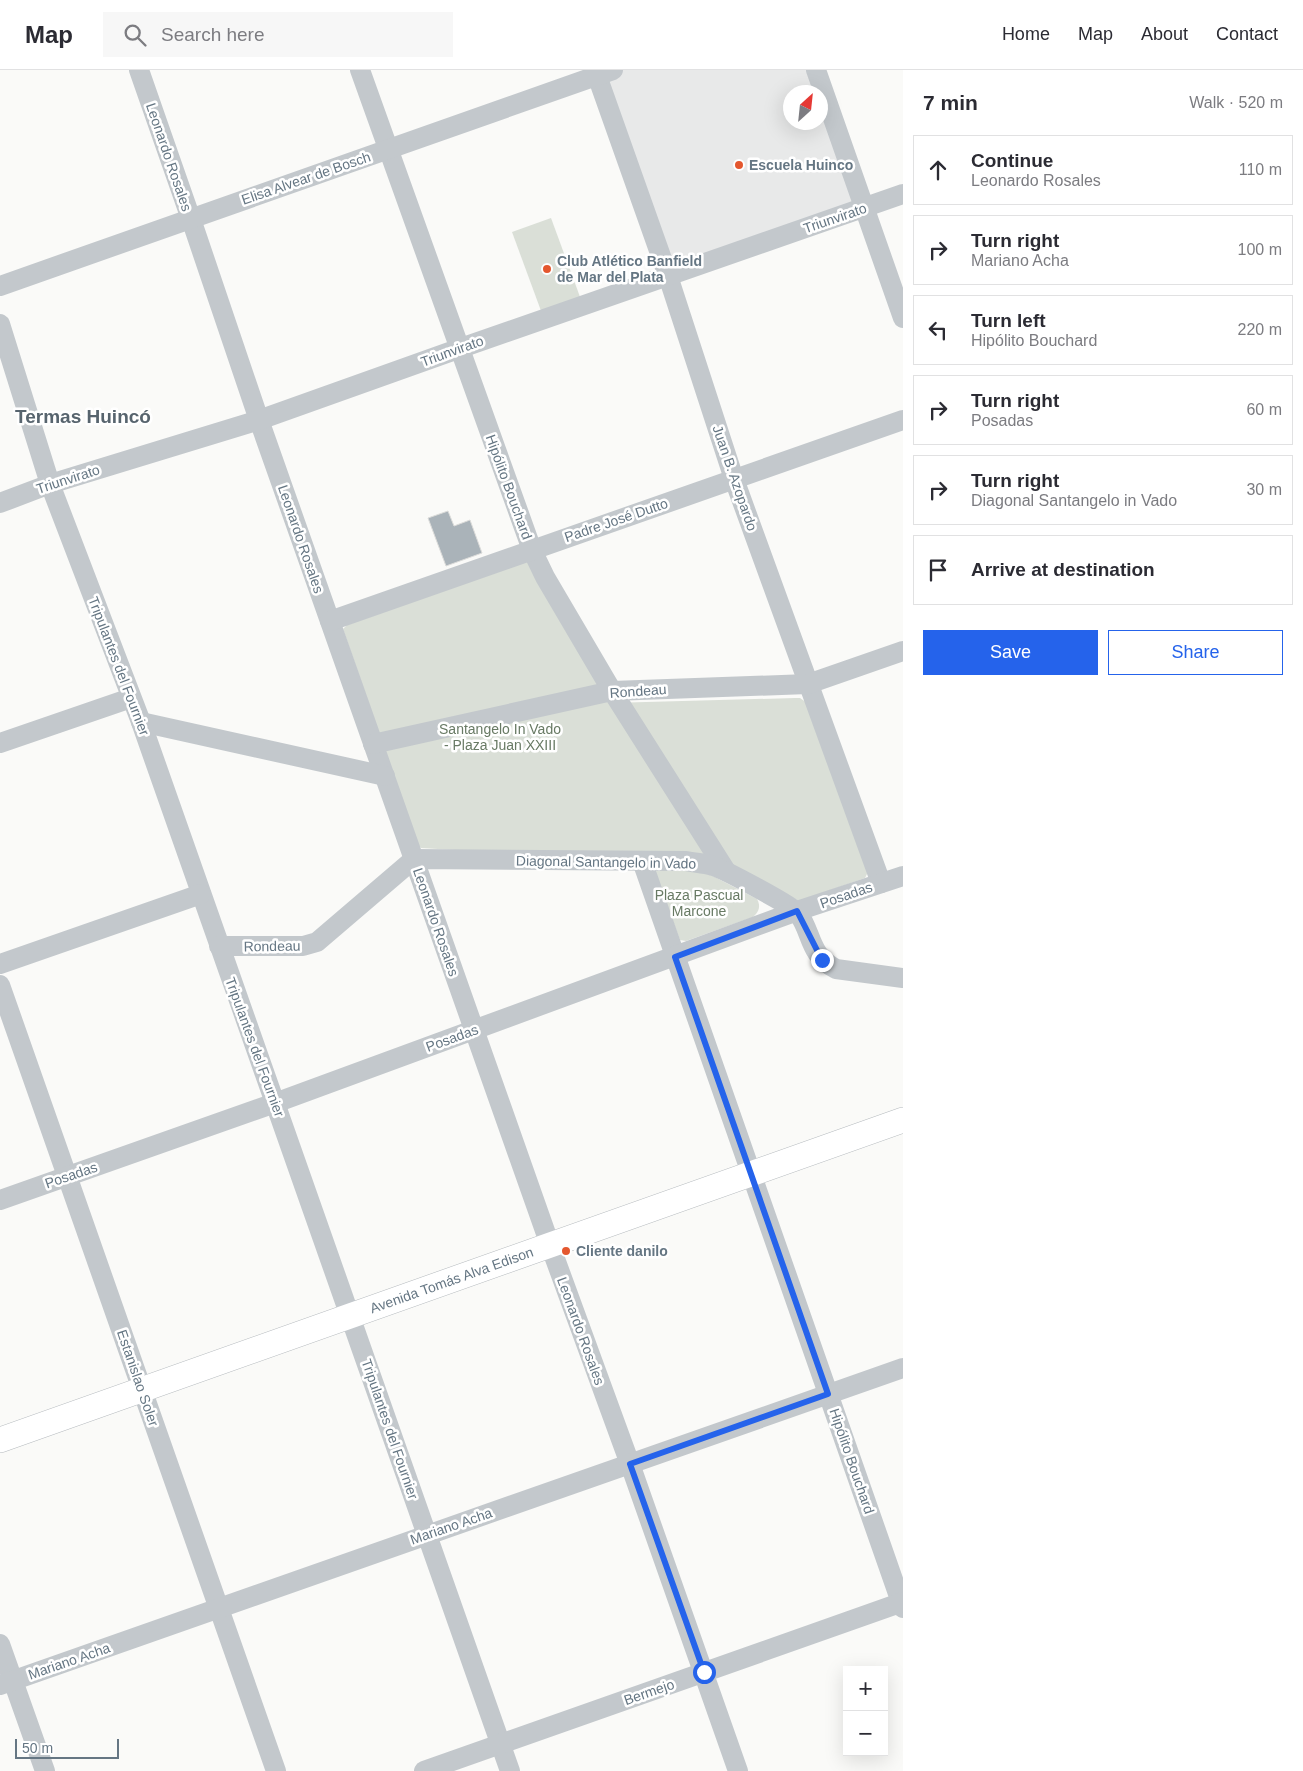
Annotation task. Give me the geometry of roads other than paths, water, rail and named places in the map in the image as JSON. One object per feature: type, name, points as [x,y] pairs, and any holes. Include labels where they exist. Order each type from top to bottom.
[{"type":"main road","name":"Avenida Tomás Alva Edison","points":[[0,1440],[903,1120]]},
{"type":"street","name":"Leonardo Rosales","points":[[139,70],[384,776],[738,1771]]},
{"type":"street","name":"Hipólito Bouchard","points":[[360,70],[458,349],[532,550],[544,577],[612,692],[726,871]]},
{"type":"street","points":[[816,70],[903,318]]},
{"type":"street","name":"Elisa Alvear de Bosch","points":[[0,286],[602,72]]},
{"type":"street","name":"Juan B. Azopardo","points":[[602,72],[734,479],[881,883]]},
{"type":"street","name":"Triunvirato","points":[[0,503],[50,484],[259,420],[903,194]]},
{"type":"street","name":"Tripulantes del Fournier","points":[[0,324],[50,484],[141,722],[510,1771]]},
{"type":"street","name":"Padre José Dutto","points":[[330,621],[903,420]]},
{"type":"street","name":"Rondeau","points":[[373,744],[612,692],[808,684],[903,651]]},
{"type":"street","points":[[0,743],[131,698]]},
{"type":"street","points":[[141,722],[384,776]]},
{"type":"street","name":"Rondeau","points":[[219,946],[303,946],[317,942],[414,859]]},
{"type":"street","name":"Diagonal Santangelo in Vado","points":[[414,859],[686,861],[726,871],[797,911]]},
{"type":"street","name":"Hipólito Bouchard","points":[[642,861],[902,1604]]},
{"type":"street","name":"Posadas","points":[[0,1200],[275,1103],[797,911],[903,876]]},
{"type":"street","points":[[0,964],[201,894]]},
{"type":"street","points":[[797,911],[817,952],[822,960],[829,965],[836,969],[903,978]]},
{"type":"street","name":"Estanislao Soler","points":[[0,985],[276,1771]]},
{"type":"street","name":"Mariano Acha","points":[[6,1683],[903,1368]]},
{"type":"street","name":"Bermejo","points":[[424,1771],[902,1604]]},
{"type":"street","points":[[0,1644],[6,1683],[45,1771]]},
{"type":"place","name":"Escuela Huinco","points":[[739,165]]},
{"type":"place","name":"Club Atlético Banfield de Mar del Plata","points":[[547,269]]},
{"type":"place","name":"Cliente danilo","points":[[566,1251]]},
{"type":"district","name":"Termas Huincó","points":[[83,416]]},
{"type":"park label","name":"Santangelo In Vado - Plaza Juan XXIII","points":[[500,738]]},
{"type":"park label","name":"Plaza Pascual Marcone","points":[[699,904]]}]
